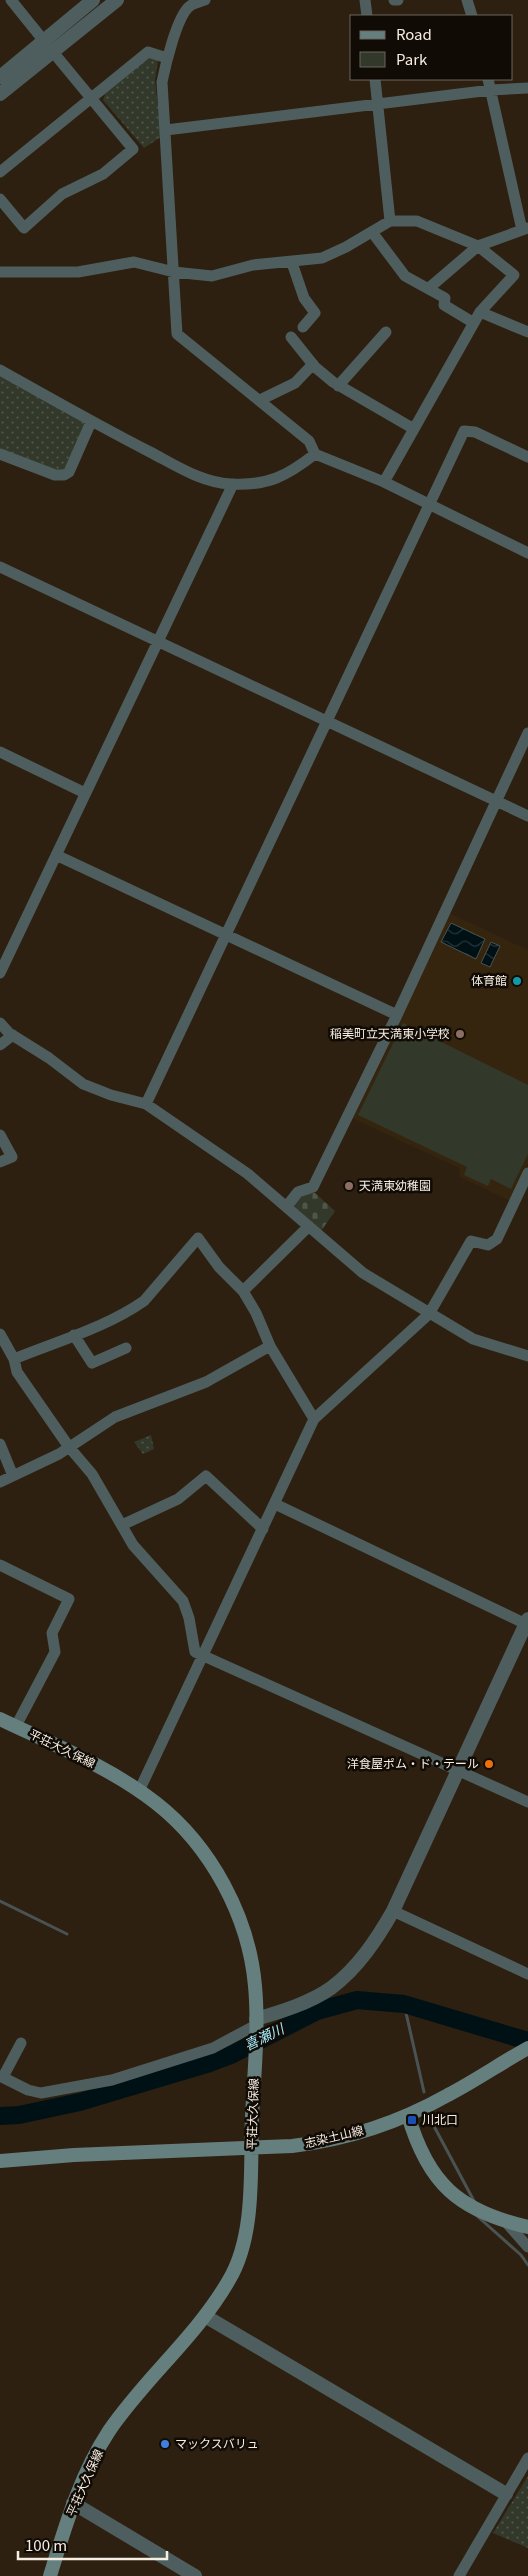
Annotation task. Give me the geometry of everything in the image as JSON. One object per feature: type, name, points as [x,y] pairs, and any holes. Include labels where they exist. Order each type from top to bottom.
[{"type":"main road","name":"平荘大久保線","points":[[0,1719],[112,1774],[139,1791],[184,1828],[213,1865],[234,1905],[247,1943],[255,1984],[256,2024],[247,2232],[240,2260],[229,2281],[205,2316],[109,2432],[90,2466],[74,2503],[51,2575]]},
{"type":"main road","name":"志染土山線","points":[[0,2161],[74,2155],[322,2142],[408,2115],[448,2095],[527,2049]]},
{"type":"main road","points":[[408,2115],[425,2158],[438,2182],[452,2194],[505,2222],[528,2227]]},
{"type":"street","points":[[0,199],[24,228],[62,194],[103,174],[133,149],[90,100],[11,0]]},
{"type":"street","points":[[0,94],[93,0]]},
{"type":"street","points":[[0,77],[117,0]]},
{"type":"street","points":[[205,0],[186,3],[167,58],[162,82],[177,334],[309,441],[315,454],[384,482],[528,553]]},
{"type":"street","points":[[365,0],[367,15]]},
{"type":"street","points":[[467,0],[472,15]]},
{"type":"street","points":[[0,172],[148,52],[167,58]]},
{"type":"street","points":[[375,80],[390,221]]},
{"type":"street","points":[[166,130],[378,104],[490,84],[528,88]]},
{"type":"street","points":[[429,288],[478,246],[525,229],[490,84]]},
{"type":"street","points":[[0,272],[78,272],[134,262],[174,272],[212,276],[253,265],[292,263],[322,258],[390,221],[417,222],[478,246],[514,275],[480,312],[384,482]]},
{"type":"street","points":[[372,232],[405,276],[445,298],[444,305],[474,323]]},
{"type":"street","points":[[292,263],[304,298],[315,312],[302,327]]},
{"type":"street","points":[[480,312],[528,332]]},
{"type":"street","points":[[338,386],[386,332]]},
{"type":"street","points":[[291,336],[313,364],[338,386],[414,429]]},
{"type":"street","points":[[260,400],[296,383],[313,364]]},
{"type":"street","points":[[0,370],[91,422],[191,473],[233,484],[279,478],[290,473],[315,454]]},
{"type":"street","points":[[0,454],[55,476],[64,475],[69,472],[91,422]]},
{"type":"street","points":[[146,1104],[464,431],[475,432],[528,457]]},
{"type":"street","points":[[0,972],[233,484]]},
{"type":"street","points":[[0,567],[528,816]]},
{"type":"street","points":[[287,1206],[298,1192],[313,1187],[397,1015],[528,733]]},
{"type":"street","points":[[0,752],[85,793]]},
{"type":"street","points":[[56,855],[397,1015]]},
{"type":"street","points":[[0,1023],[13,1035],[49,1058],[83,1084],[110,1095],[146,1104],[248,1174],[363,1273],[473,1339],[528,1356]]},
{"type":"street","points":[[0,1045],[13,1035]]},
{"type":"street","points":[[0,1135],[12,1157],[0,1162]]},
{"type":"street","points":[[139,1791],[314,1420],[429,1314],[471,1241],[488,1245],[497,1239],[528,1173]]},
{"type":"street","points":[[243,1291],[309,1226]]},
{"type":"street","points":[[14,1359],[102,1325],[144,1301],[198,1238],[219,1267],[243,1291],[256,1313],[270,1346],[288,1373],[314,1420]]},
{"type":"street","points":[[0,1334],[14,1359],[17,1372],[69,1447],[92,1474],[134,1545],[183,1602],[189,1618],[195,1652],[528,1802]]},
{"type":"street","points":[[74,1335],[92,1363],[126,1348]]},
{"type":"street","points":[[0,1482],[60,1454],[114,1417],[206,1382],[270,1346]]},
{"type":"street","points":[[0,1444],[13,1476]]},
{"type":"street","points":[[122,1525],[178,1499],[206,1476],[263,1529]]},
{"type":"street","points":[[21,2043],[2,2076],[28,2090],[41,2093],[112,2080],[213,2048],[256,2024],[330,1988],[364,1956],[393,1911],[527,1623],[275,1504]]},
{"type":"street","points":[[0,1565],[69,1599],[52,1633],[55,1652],[16,1726]]},
{"type":"street","points":[[393,1911],[528,1974]]},
{"type":"street","points":[[505,2222],[528,2247]]},
{"type":"street","points":[[205,2316],[506,2494]]},
{"type":"street","points":[[459,2576],[528,2458]]},
{"type":"street","points":[[74,2503],[195,2576]]},
{"type":"shaded area","name":"稲美町立天満東小学校","points":[[449,913],[528,950],[528,1164],[511,1201],[460,1177],[459,1168],[352,1118]]},
{"type":"green space","points":[[152,57],[158,61],[155,80],[161,137],[144,148],[103,100],[105,94]]},
{"type":"green space","points":[[0,373],[88,423],[67,469],[55,473],[0,450]]},
{"type":"green space","points":[[403,1023],[528,1085],[528,1154],[511,1189],[491,1179],[488,1186],[464,1175],[467,1167],[358,1115]]},
{"type":"green space","points":[[307,1193],[315,1193],[335,1211],[321,1231],[292,1208],[297,1198]]},
{"type":"green space","points":[[151,1435],[154,1449],[143,1454],[134,1442]]},
{"type":"green space","points":[[528,2476],[528,2548],[493,2533]]},
{"type":"water","points":[[451,923],[485,939],[476,959],[441,942]]},
{"type":"water","points":[[491,942],[500,946],[490,967],[481,963]]},
{"type":"waterway","points":[[0,1901],[67,1934]]},
{"type":"waterway","name":"喜瀬川","points":[[0,2116],[19,2115],[80,2102],[207,2064],[233,2054],[317,2011],[357,2000],[404,2004],[528,2041]]},
{"type":"waterway","points":[[404,2004],[424,2092]]},
{"type":"waterway","points":[[428,2115],[474,2201]]},
{"type":"waterway","points":[[476,2215],[521,2255],[528,2265]]},
{"type":"place","name":"体育館","points":[[517,981]]},
{"type":"place","name":"稲美町立天満東小学校","points":[[460,1034]]},
{"type":"place","name":"天満東幼稚園","points":[[349,1186]]},
{"type":"place","name":"洋食屋ポム・ド・テール","points":[[489,1764]]},
{"type":"place","name":"川北口","points":[[412,2120]]},
{"type":"place","name":"マックスバリュ","points":[[165,2444]]}]
